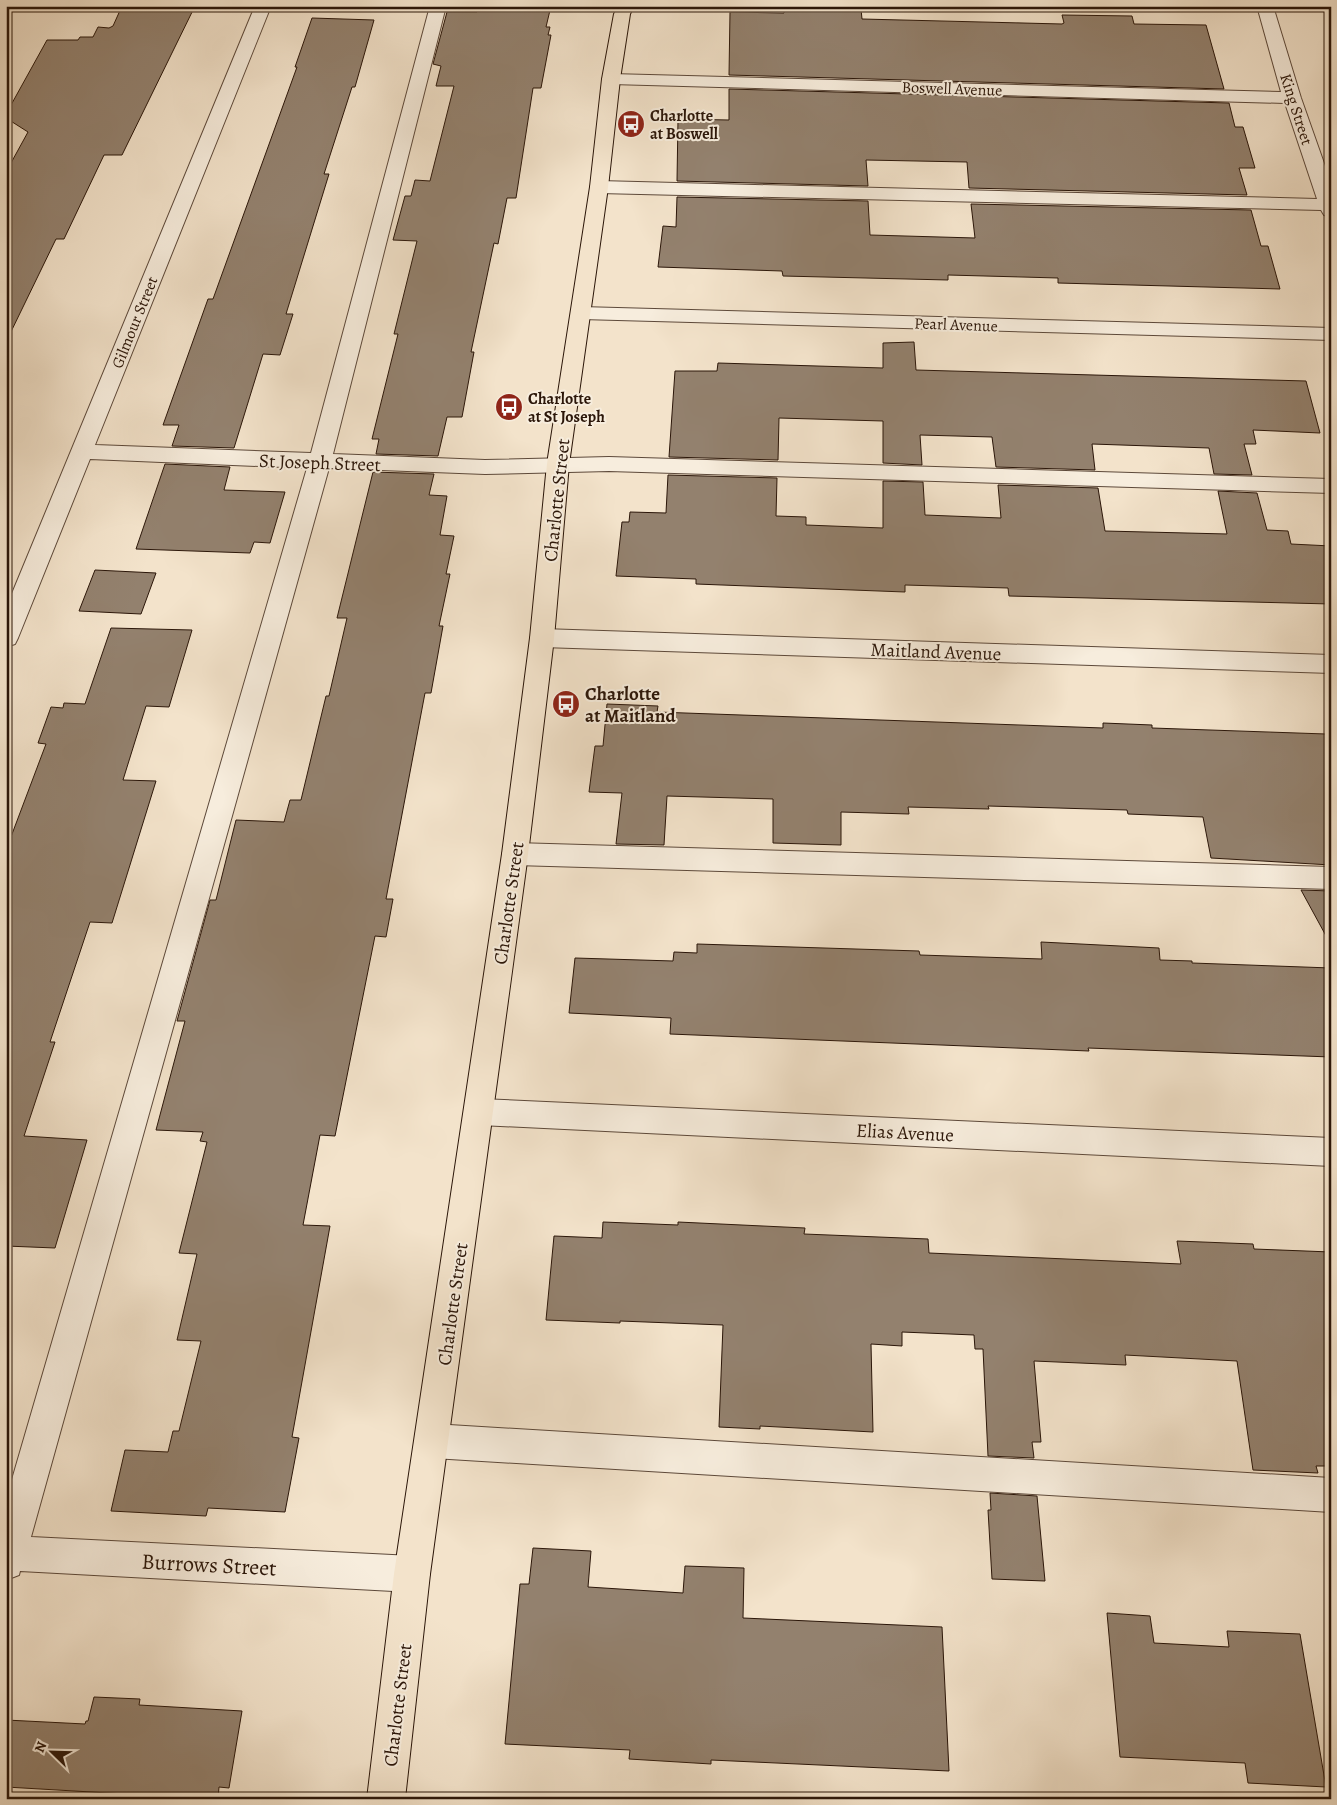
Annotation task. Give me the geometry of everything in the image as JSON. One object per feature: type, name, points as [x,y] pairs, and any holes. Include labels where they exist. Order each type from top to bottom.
[{"type":"main road","name":"Charlotte Street","points":[[386,1799],[412,1574],[480,1112],[515,854],[542,638],[558,464],[581,313],[611,79],[622,14],[626,6]]},
{"type":"street","name":"Gilmour Street","points":[[6,638],[263,6]]},
{"type":"street","points":[[7,1556],[320,462],[438,6]]},
{"type":"street","name":"King Street","points":[[1265,6],[1292,98],[1329,208]]},
{"type":"street","name":"Boswell Avenue","points":[[611,79],[1292,98]]},
{"type":"street","points":[[598,187],[1258,204],[1329,208]]},
{"type":"street","name":"Pearl Avenue","points":[[581,313],[1331,334]]},
{"type":"street","name":"St Joseph Street","points":[[82,452],[485,467],[619,464],[1331,486]]},
{"type":"street","name":"Maitland Avenue","points":[[542,638],[1331,664]]},
{"type":"street","points":[[515,854],[1331,878]]},
{"type":"street","name":"Elias Avenue","points":[[480,1112],[1331,1152]]},
{"type":"street","points":[[432,1441],[1331,1495]]},
{"type":"street","name":"Burrows Street","points":[[7,1556],[412,1574]]},
{"type":"building","points":[[122,6],[195,6],[122,155],[104,155],[64,239],[56,239],[6,342],[6,172],[28,132],[6,118],[6,114],[47,40],[78,40],[80,37],[93,37],[98,27],[109,28],[113,26]]},
{"type":"building","points":[[478,6],[551,6],[546,27],[550,27],[548,35],[551,35],[541,88],[533,88],[516,198],[507,198],[498,244],[494,243],[471,352],[474,352],[462,417],[447,417],[438,456],[376,454],[379,439],[372,439],[398,334],[394,334],[417,241],[393,240],[405,196],[411,196],[415,180],[430,181],[454,86],[436,86],[441,66],[433,64],[447,12],[477,12]]},
{"type":"building","points":[[784,7],[861,9],[862,19],[1062,24],[1064,23],[1062,15],[1132,16],[1134,24],[1206,25],[1224,89],[729,75],[730,12],[784,13]]},
{"type":"building","points":[[312,18],[374,20],[355,87],[352,87],[324,174],[329,174],[286,314],[293,314],[280,355],[263,354],[234,448],[172,446],[179,425],[163,425],[208,299],[213,299],[297,67],[295,67]]},
{"type":"building","points":[[729,89],[1229,103],[1235,127],[1243,127],[1255,168],[1239,168],[1247,195],[969,188],[967,162],[866,160],[868,186],[677,181],[678,119],[729,120]]},
{"type":"building","points":[[677,197],[868,201],[870,235],[975,238],[971,204],[1251,210],[1261,246],[1268,246],[1280,289],[1058,283],[1058,278],[948,275],[948,280],[783,276],[782,271],[658,267],[663,226],[676,227]]},
{"type":"building","points":[[914,342],[916,370],[1306,381],[1320,433],[1253,430],[1256,444],[1244,444],[1252,475],[1214,474],[1209,448],[1092,444],[1095,470],[996,467],[992,437],[920,435],[922,465],[883,463],[883,421],[779,418],[778,460],[669,457],[675,371],[717,371],[718,363],[883,368],[883,343]]},
{"type":"building","points":[[165,464],[230,467],[224,490],[285,492],[270,543],[254,542],[250,553],[136,549]]},
{"type":"building","points":[[373,472],[434,474],[429,495],[447,496],[440,535],[454,536],[446,574],[450,574],[439,626],[443,626],[431,693],[425,693],[386,899],[393,899],[386,937],[375,936],[335,1136],[320,1135],[303,1225],[330,1226],[292,1437],[299,1438],[285,1512],[208,1508],[206,1516],[111,1511],[125,1450],[168,1452],[173,1431],[179,1431],[201,1341],[177,1340],[197,1254],[179,1253],[207,1142],[200,1141],[203,1132],[156,1130],[185,1021],[177,1021],[210,900],[216,900],[236,820],[284,822],[290,800],[301,800],[326,696],[329,696],[347,618],[337,618]]},
{"type":"building","points":[[668,475],[777,478],[776,516],[806,517],[806,525],[883,528],[883,481],[923,482],[925,515],[1001,518],[998,485],[1098,488],[1105,531],[1227,534],[1218,491],[1257,493],[1267,530],[1288,531],[1291,544],[1331,546],[1331,604],[1009,596],[1008,588],[905,585],[905,592],[696,584],[696,579],[616,576],[622,522],[629,522],[630,512],[666,513]]},
{"type":"building","points":[[95,570],[156,573],[141,614],[79,611]]},
{"type":"building","points":[[111,628],[192,630],[169,707],[146,706],[123,780],[156,781],[112,923],[90,922],[50,1042],[55,1042],[24,1136],[87,1140],[55,1248],[6,1246],[6,850],[46,744],[38,743],[51,707],[63,708],[64,703],[85,704]]},
{"type":"building","points":[[607,704],[658,706],[657,712],[1103,728],[1103,723],[1152,725],[1152,728],[1326,734],[1331,753],[1331,865],[1211,858],[1203,817],[1128,814],[1127,810],[988,806],[989,809],[908,807],[909,814],[841,812],[841,845],[773,843],[773,799],[667,796],[664,845],[616,844],[622,793],[589,792],[595,746],[603,746]]},
{"type":"building","points":[[1301,890],[1331,891],[1331,945]]},
{"type":"building","points":[[1041,942],[1159,948],[1160,960],[1192,961],[1192,963],[1331,968],[1331,1057],[1088,1048],[1089,1051],[670,1034],[671,1018],[569,1013],[575,958],[673,961],[674,952],[697,953],[697,944],[919,951],[920,955],[1042,959]]},
{"type":"building","points":[[603,1222],[678,1225],[678,1222],[805,1228],[804,1234],[928,1239],[929,1253],[1181,1264],[1177,1241],[1253,1244],[1254,1249],[1331,1252],[1331,1466],[1316,1466],[1318,1473],[1253,1470],[1237,1361],[1125,1355],[1126,1365],[1034,1361],[1041,1442],[1032,1442],[1034,1458],[988,1456],[983,1349],[975,1349],[974,1335],[902,1332],[902,1346],[871,1344],[873,1432],[760,1426],[760,1429],[719,1427],[723,1325],[546,1320],[554,1236],[602,1238]]},
{"type":"building","points":[[990,1493],[1037,1496],[1045,1581],[992,1579],[988,1510],[991,1510]]},
{"type":"building","points":[[533,1548],[591,1551],[588,1587],[683,1593],[685,1566],[744,1568],[743,1618],[942,1627],[949,1771],[711,1760],[711,1764],[629,1759],[630,1750],[505,1744],[520,1584],[529,1584]]},
{"type":"building","points":[[1107,1613],[1150,1616],[1154,1643],[1229,1647],[1227,1631],[1300,1634],[1326,1787],[1248,1783],[1245,1763],[1120,1757]]},
{"type":"building","points":[[94,1697],[140,1699],[139,1705],[242,1711],[229,1788],[219,1787],[218,1799],[211,1799],[6,1787],[6,1720],[85,1724],[88,1721]]},
{"type":"place","name":"Charlotte at Boswell","points":[[631,124]]},
{"type":"place","name":"Charlotte at St Joseph","points":[[509,407]]},
{"type":"place","name":"Charlotte at Maitland","points":[[566,704]]}]
